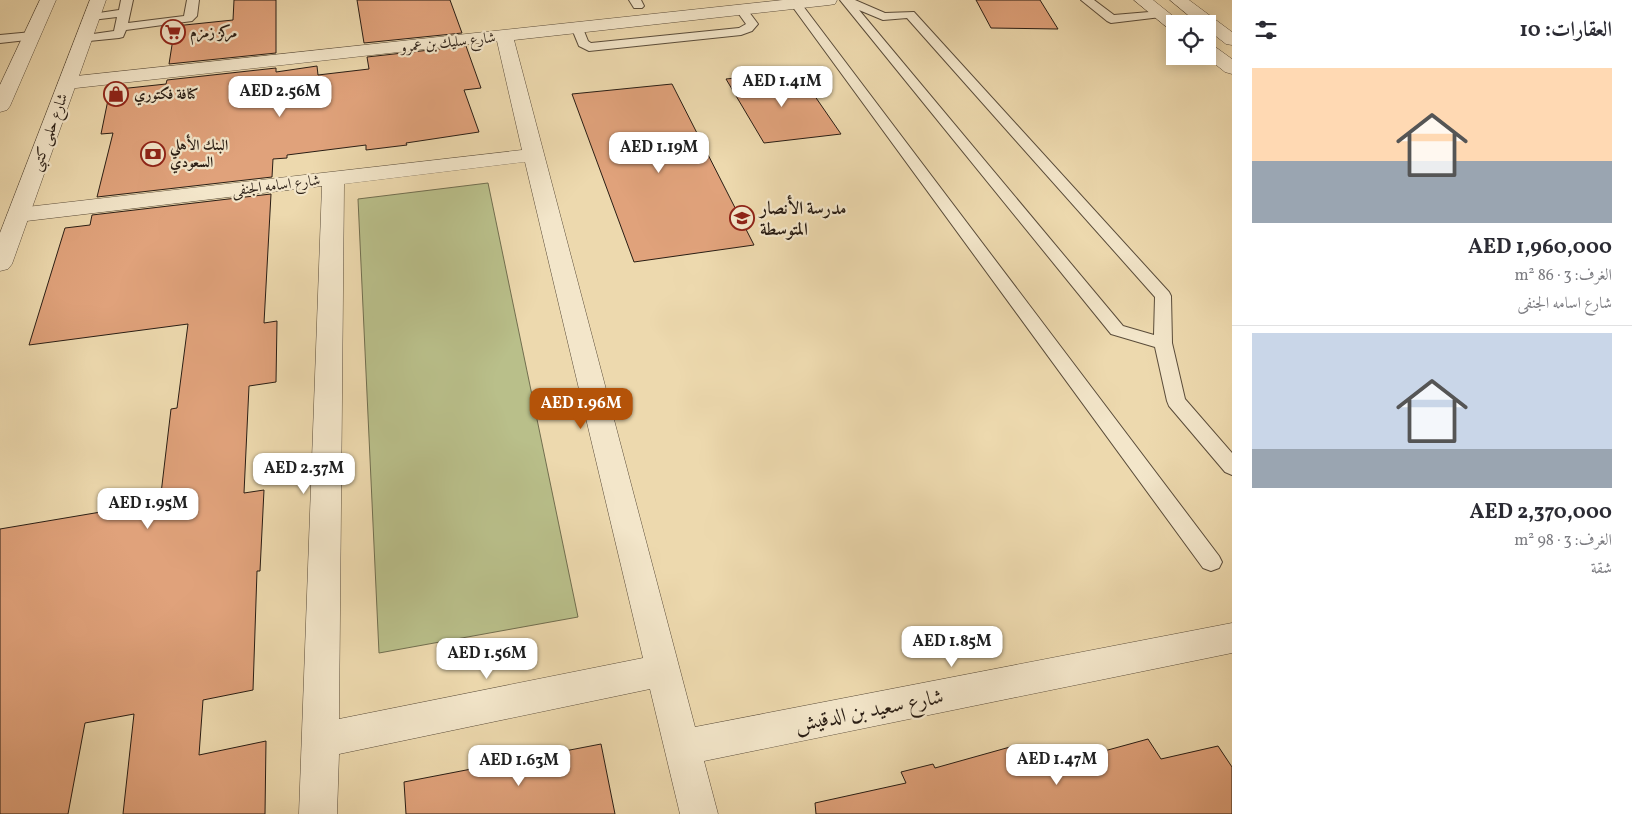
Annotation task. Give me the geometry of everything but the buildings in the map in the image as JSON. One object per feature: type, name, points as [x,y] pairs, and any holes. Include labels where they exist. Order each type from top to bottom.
[{"type":"street","points":[[0,106],[48,0]]},
{"type":"street","points":[[692,0],[684,5],[685,10],[704,15]]},
{"type":"street","name":"شارع سليك بن عمرو","points":[[67,83],[578,29],[637,3],[692,0]]},
{"type":"street","name":"شارع سليك بن عمرو","points":[[203,51],[605,18],[704,15],[829,0]]},
{"type":"street","points":[[1142,0],[1166,18]]},
{"type":"street","points":[[1178,0],[1232,40]]},
{"type":"street","name":"شارع حلمى كتبى","points":[[0,264],[67,83],[84,63],[84,39],[95,8]]},
{"type":"street","points":[[504,36],[699,814]]},
{"type":"street","points":[[1216,56],[1232,68]]},
{"type":"street","name":"شارع اسامه الجنفى","points":[[18,215],[534,155]]},
{"type":"street","points":[[318,814],[333,178]]},
{"type":"street","name":"شارع سعيد بن الدقيش","points":[[683,747],[1232,638]]},
{"type":"street","points":[[321,740],[663,670]]},
{"type":"lane","points":[[84,39],[119,34],[127,0]]},
{"type":"lane","points":[[120,27],[188,19],[191,16],[193,0]]},
{"type":"lane","points":[[845,0],[1117,330],[1163,343]]},
{"type":"lane","points":[[845,0],[883,17],[910,14],[1163,296],[1163,343],[1176,401],[1232,467]]},
{"type":"lane","points":[[1087,0],[1111,19],[1161,14]]},
{"type":"lane","points":[[796,4],[1211,562]]},
{"type":"lane","points":[[95,8],[124,13]]},
{"type":"lane","points":[[578,29],[583,43],[589,47],[741,31],[752,24],[742,10]]},
{"type":"lane","points":[[0,40],[32,36]]},
{"type":"green space","points":[[488,183],[578,617],[379,653],[358,199]]},
{"type":"place","name":"مركز زمزم","points":[[173,32]]},
{"type":"place","name":"كنافة فكتوري","points":[[116,94]]},
{"type":"place","name":"البنك الأهلي السعودي","points":[[153,154]]},
{"type":"place","name":"مدرسة الأنصار المتوسطة","points":[[742,218]]}]
